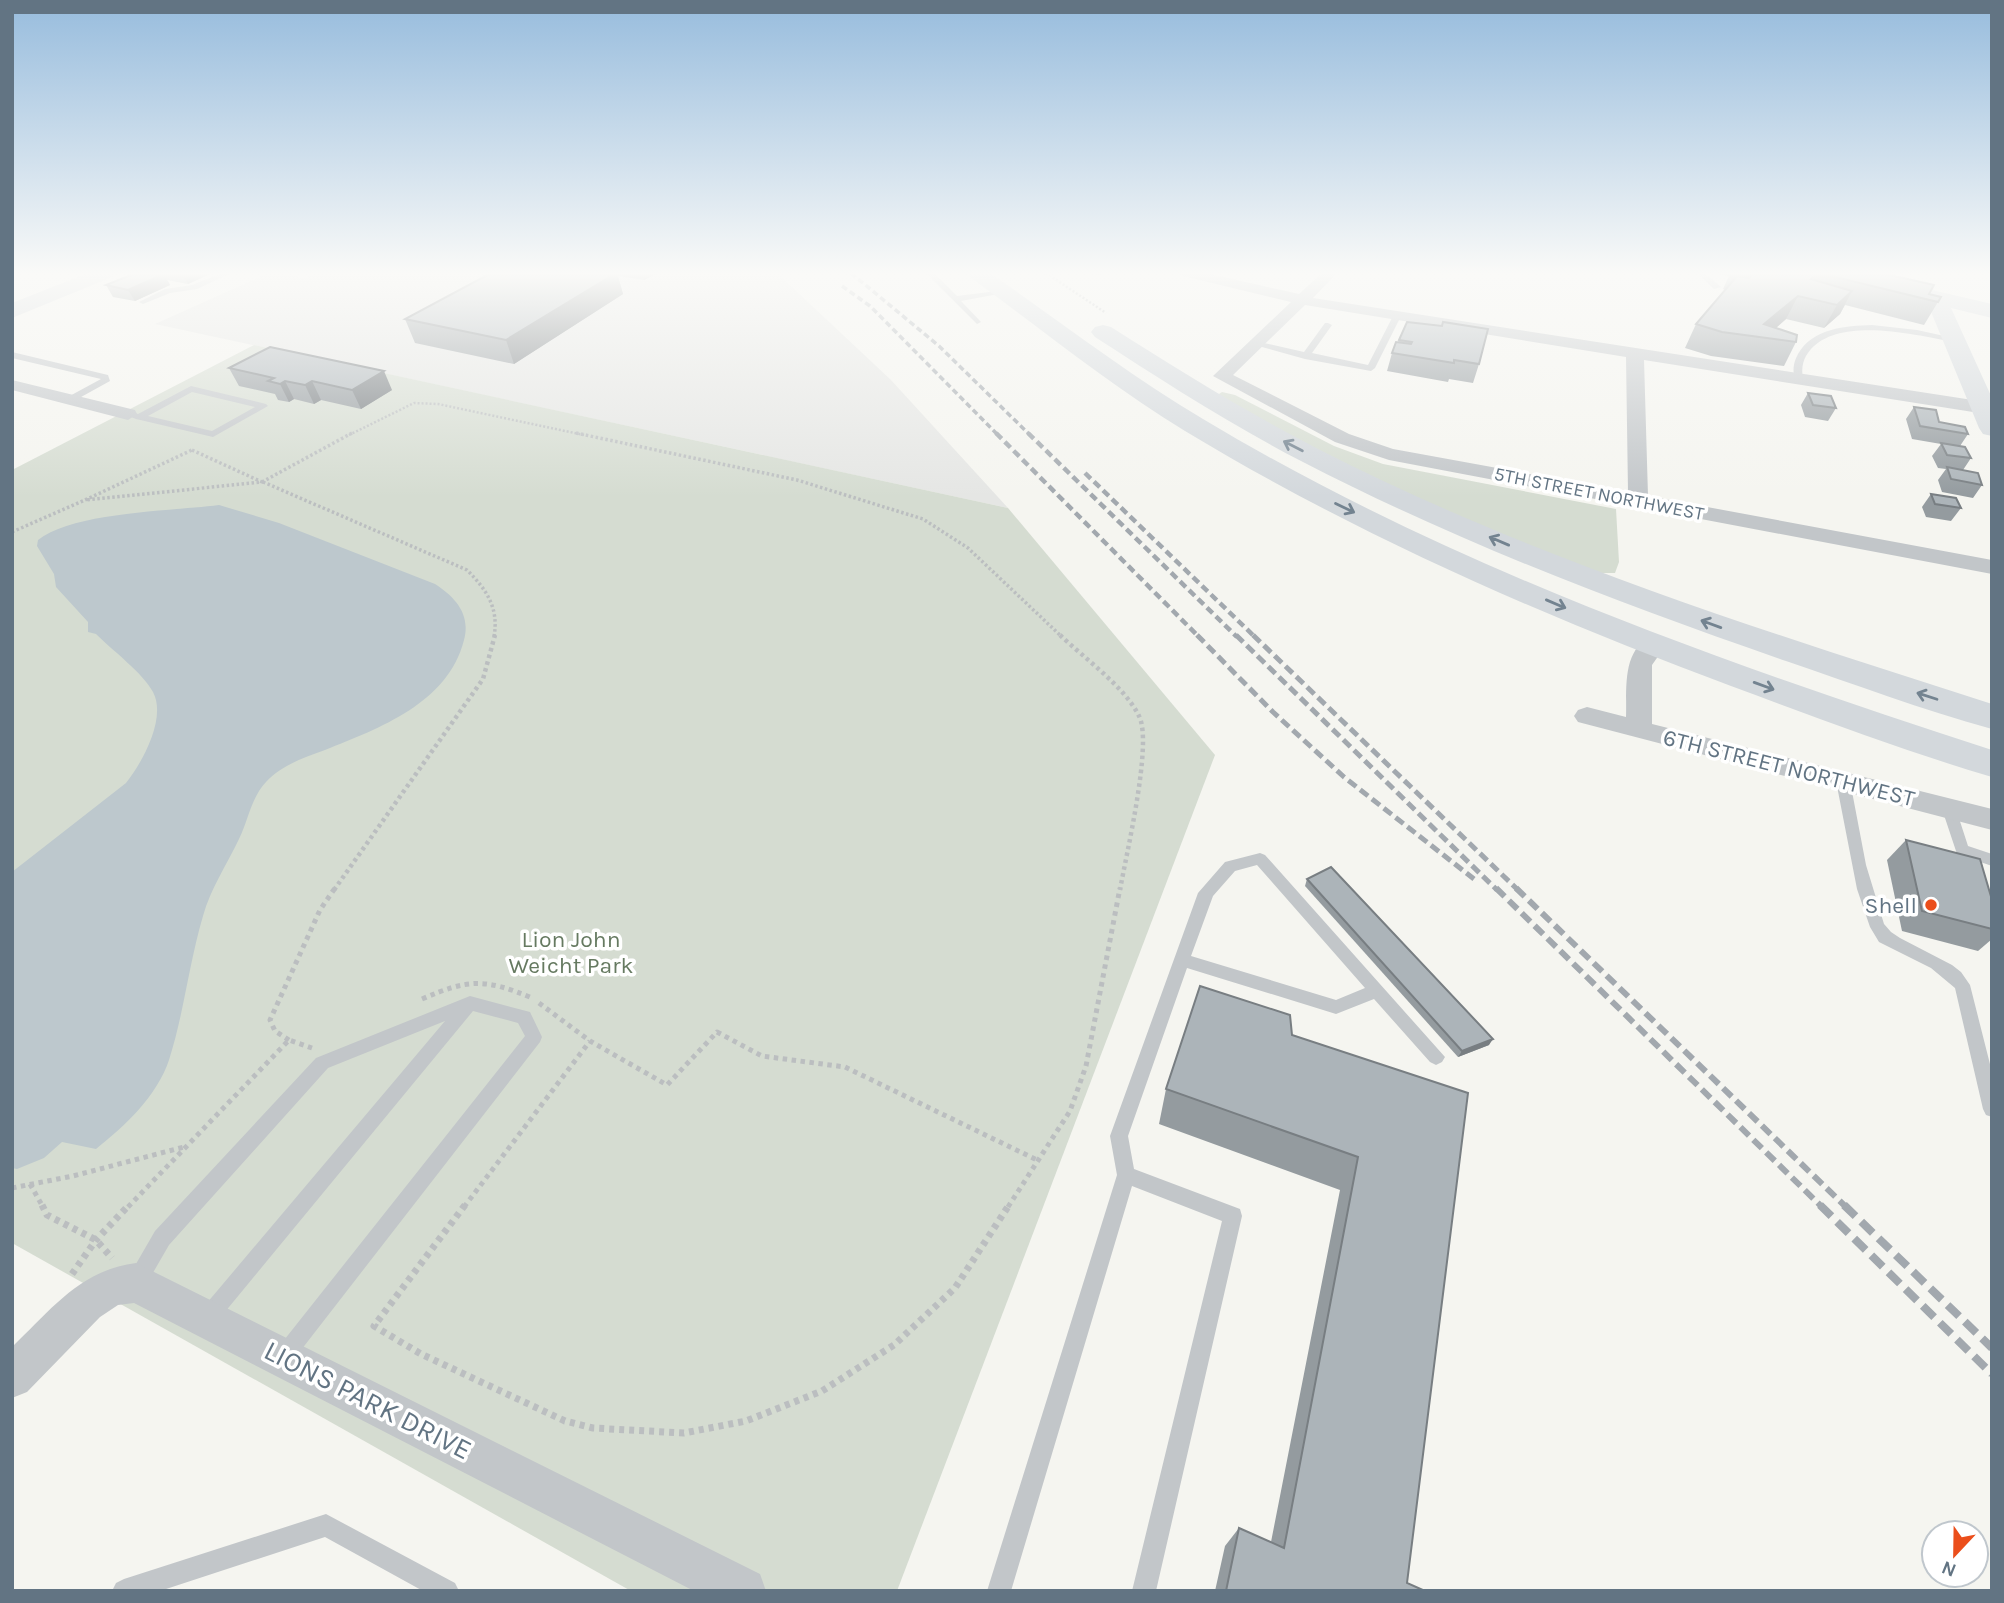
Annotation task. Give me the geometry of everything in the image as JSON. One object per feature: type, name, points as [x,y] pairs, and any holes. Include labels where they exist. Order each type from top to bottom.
[{"type":"main road","points":[[1082,348],[1158,402],[1296,483],[1425,546],[1654,645],[1829,709],[1992,764]]},
{"type":"main road","points":[[1127,348],[1237,416],[1357,478],[1483,534],[1717,626],[1992,717]]},
{"type":"main road","points":[[1958,348],[1989,415]]},
{"type":"street","name":"5TH STREET NORTHWEST","points":[[1251,348],[1222,376],[1363,447],[1992,567]]},
{"type":"street","points":[[1601,348],[1799,379],[1989,415]]},
{"type":"street","points":[[1635,353],[1638,501]]},
{"type":"street","points":[[12,385],[134,416]]},
{"type":"street","points":[[1639,730],[1640,664],[1654,645]]},
{"type":"street","name":"6TH STREET NORTHWEST","points":[[1587,716],[1992,820]]},
{"type":"street","points":[[12,1377],[86,1303],[112,1286],[136,1283]]},
{"type":"street","name":"LIONS PARK DRIVE","points":[[136,1283],[743,1591]]},
{"type":"lane","points":[[1271,348],[1370,368],[1380,348]]},
{"type":"lane","points":[[1305,356],[1311,348]]},
{"type":"lane","points":[[1799,379],[1796,366],[1806,348]]},
{"type":"lane","points":[[12,355],[105,377],[106,381],[98,387],[69,400]]},
{"type":"lane","points":[[191,389],[263,406],[213,434],[134,416],[191,389]]},
{"type":"lane","points":[[1843,782],[1871,914],[1882,935],[1909,953],[1933,963],[1958,979],[1962,985],[1968,999],[1992,1109]]},
{"type":"lane","points":[[1949,808],[1962,850],[1992,860]]},
{"type":"lane","points":[[999,1591],[1126,1175],[1119,1136],[1206,893],[1230,866],[1260,859],[1436,1057]]},
{"type":"lane","points":[[1182,960],[1336,1007],[1377,990]]},
{"type":"lane","points":[[208,1318],[470,1003]]},
{"type":"lane","points":[[136,1283],[162,1238],[322,1063],[470,1003],[524,1017],[534,1037],[284,1357]]},
{"type":"lane","points":[[1126,1175],[1233,1216],[1144,1591]]},
{"type":"lane","points":[[124,1591],[326,1525],[447,1591]]},
{"type":"path","points":[[85,500],[262,482],[376,420],[414,403],[438,404],[797,480],[923,519],[968,548],[1130,701],[1141,718],[1144,749],[1086,1066],[1070,1111],[955,1288],[894,1345],[822,1391],[746,1421],[684,1433],[593,1428],[565,1421],[541,1410],[421,1354],[374,1326],[590,1041]]},
{"type":"path","points":[[12,532],[192,450],[467,570],[484,587],[497,619],[492,653],[483,680],[320,911],[270,1020],[275,1031],[289,1040],[313,1049],[325,1043]]},
{"type":"path","points":[[419,1001],[473,979],[503,985],[534,999],[590,1041],[667,1085],[717,1032],[762,1056],[845,1068],[1037,1160]]},
{"type":"path","points":[[96,1240],[289,1040]]},
{"type":"path","points":[[12,1188],[185,1147]]},
{"type":"path","points":[[30,1184],[47,1215],[96,1240],[136,1283]]},
{"type":"shaded area","points":[[265,348],[857,348],[891,380],[1008,508]]},
{"type":"shaded area","points":[[219,505],[279,523],[435,584],[460,607],[465,622],[464,640],[456,662],[443,681],[427,697],[389,722],[293,763],[272,776],[261,788],[206,906],[169,1060],[157,1086],[139,1109],[96,1149],[62,1142],[44,1158],[17,1169],[12,1168],[12,872],[126,783],[151,740],[157,714],[157,703],[148,685],[96,634],[88,632],[88,622],[56,587],[54,574],[37,546],[38,540],[54,531],[99,518]]},
{"type":"green space","name":"Lion John Weicht Park","points":[[249,348],[267,348],[1008,508],[1215,755],[897,1591],[631,1591],[12,1243],[12,470]]},
{"type":"green space","points":[[1222,392],[1235,395],[1334,446],[1383,464],[1616,509],[1619,562],[1615,573],[1596,573],[1540,552],[1368,476],[1216,396]]},
{"type":"building","points":[[268,348],[274,348],[384,371],[352,390],[312,381],[305,385],[285,381],[280,384],[268,381],[274,378],[229,368]]},
{"type":"building","points":[[1394,348],[1483,348],[1479,364],[1454,360],[1454,363],[1392,353]]},
{"type":"building","points":[[1808,393],[1831,396],[1836,408],[1813,405]]},
{"type":"building","points":[[1914,407],[1936,410],[1939,422],[1965,427],[1968,434],[1920,426]]},
{"type":"building","points":[[1941,443],[1965,447],[1971,458],[1947,455]]},
{"type":"building","points":[[1947,467],[1978,473],[1982,485],[1951,479]]},
{"type":"building","points":[[1931,494],[1956,498],[1961,508],[1935,504]]},
{"type":"building","points":[[1906,840],[1980,859],[1992,900],[1992,929],[1922,911]]},
{"type":"building","points":[[1331,867],[1493,1039],[1462,1051],[1307,879]]},
{"type":"building","points":[[1200,986],[1290,1015],[1292,1035],[1468,1093],[1407,1583],[1425,1591],[1226,1591],[1239,1528],[1284,1548],[1358,1157],[1166,1089]]},
{"type":"railway","points":[[911,348],[998,435]]},
{"type":"railway","points":[[941,348],[1030,435]]},
{"type":"railway","points":[[996,433],[1199,637]]},
{"type":"railway","points":[[1028,433],[1237,637]]},
{"type":"railway","points":[[1085,473],[1255,637]]},
{"type":"railway","points":[[1197,635],[1273,712],[1344,777],[1474,879]]},
{"type":"railway","points":[[1236,635],[1497,890]]},
{"type":"railway","points":[[1253,635],[1518,890]]},
{"type":"railway","points":[[1496,888],[1822,1207]]},
{"type":"railway","points":[[1516,888],[1846,1207]]},
{"type":"railway","points":[[1820,1205],[1992,1374]]},
{"type":"railway","points":[[1844,1205],[1992,1348]]},
{"type":"place","name":"Shell","points":[[1931,905]]}]
